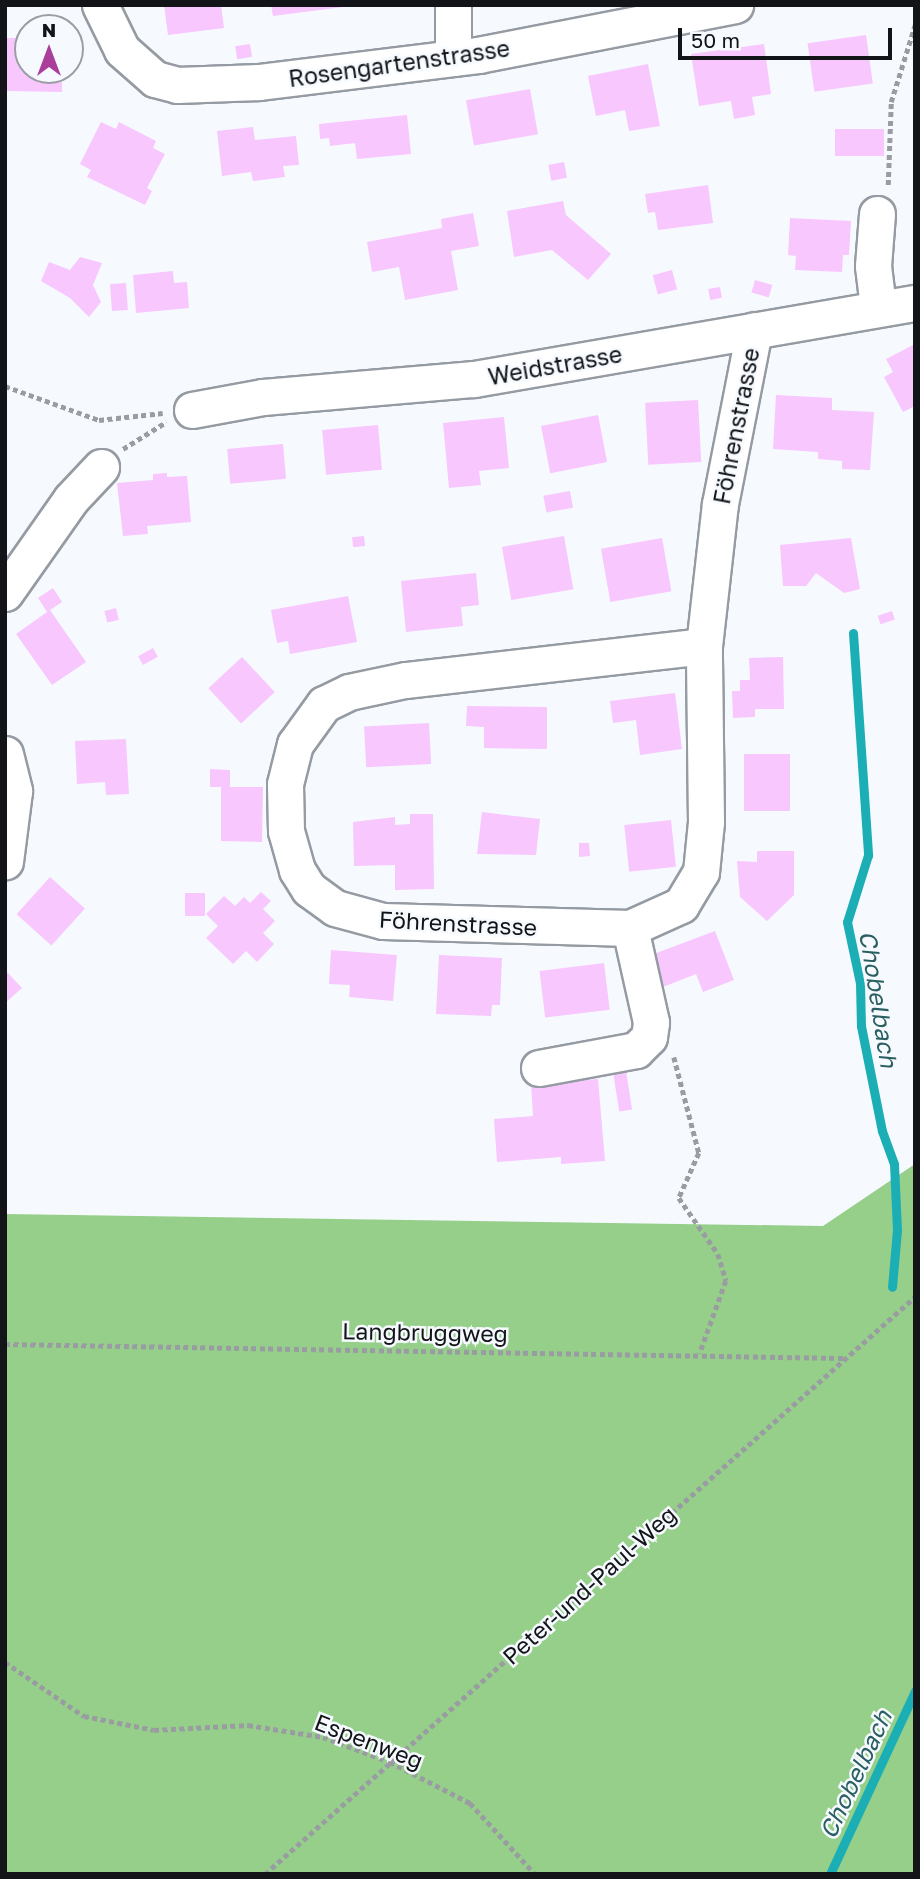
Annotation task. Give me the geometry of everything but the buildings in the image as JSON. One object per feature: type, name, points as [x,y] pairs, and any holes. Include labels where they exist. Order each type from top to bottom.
[{"type":"street","name":"Rosengartenstrasse","points":[[100,5],[122,50],[155,79],[177,85],[260,82],[453,58],[647,14],[735,5]]},
{"type":"street","points":[[453,5],[453,58]]},
{"type":"street","points":[[877,214],[873,266],[878,307]]},
{"type":"street","name":"Weidstrasse","points":[[192,411],[263,397],[474,379],[878,307],[915,303]]},
{"type":"street","name":"Föhrenstrasse","points":[[704,646],[405,680],[349,692],[324,704],[295,744],[284,807],[291,853],[309,889],[335,908],[383,921],[630,928],[681,905],[701,872],[706,822],[704,646],[720,504],[754,330]]},
{"type":"street","points":[[5,593],[41,541],[101,467]]},
{"type":"street","points":[[5,754],[14,791],[5,861]]},
{"type":"street","points":[[539,1068],[636,1050],[649,1037],[651,1022],[630,928]]},
{"type":"path","points":[[877,214],[887,205],[891,102],[915,25]]},
{"type":"path","points":[[5,386],[99,419],[192,411]]},
{"type":"path","points":[[101,467],[144,432],[192,411]]},
{"type":"path","points":[[651,1022],[669,1039],[699,1153],[679,1198],[718,1254],[726,1281],[700,1353]]},
{"type":"path","name":"Peter-und-Paul-Weg","points":[[265,1874],[915,1297]]},
{"type":"path","name":"Langbruggweg","points":[[5,1344],[700,1353],[844,1358]]},
{"type":"path","name":"Espenweg","points":[[5,1661],[84,1716],[153,1730],[248,1725],[323,1737],[390,1762],[470,1803],[535,1874]]},
{"type":"green space","points":[[915,1164],[915,1874],[5,1874],[5,1214],[823,1226]]},
{"type":"waterway","name":"Chobelbach","points":[[853,633],[868,855],[847,922],[860,983],[861,1026],[882,1131],[894,1164],[897,1230],[892,1287]]},
{"type":"waterway","name":"Chobelbach","points":[[830,1874],[915,1691]]}]
